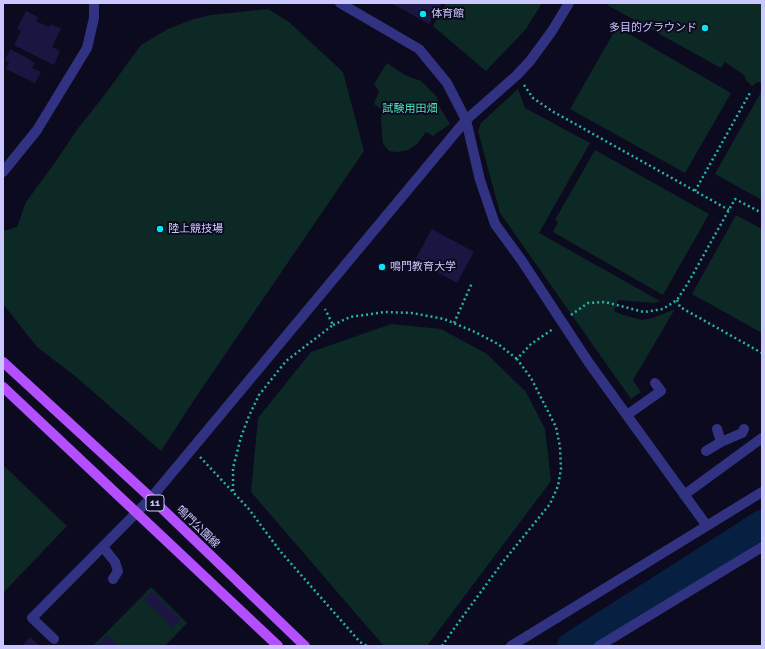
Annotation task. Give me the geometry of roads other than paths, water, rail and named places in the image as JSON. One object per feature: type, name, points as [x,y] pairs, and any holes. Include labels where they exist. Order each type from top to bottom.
[{"type":"main road","name":"鳴門公園線","points":[[3,362],[151,498],[306,646]]},
{"type":"main road","name":"11","points":[[3,387],[278,646]]},
{"type":"street","points":[[3,172],[37,130],[87,48],[94,18],[94,3]]},
{"type":"street","points":[[340,3],[419,49],[447,83],[466,120],[480,180],[495,224],[522,261],[589,363],[707,526]]},
{"type":"street","points":[[54,639],[32,618],[151,498],[466,120],[517,75],[530,61],[552,31],[569,3]]},
{"type":"street","points":[[627,415],[661,391],[655,383]]},
{"type":"street","points":[[717,429],[721,442]]},
{"type":"street","points":[[706,452],[721,442],[742,433],[744,429]]},
{"type":"street","points":[[684,495],[762,438]]},
{"type":"street","points":[[511,646],[762,492]]},
{"type":"street","points":[[103,547],[115,562],[118,571],[113,579]]},
{"type":"street","points":[[599,646],[762,547]]},
{"type":"waterway","points":[[571,646],[762,524]]},
{"type":"place","name":"体育館","points":[[423,14]]},
{"type":"place","name":"多目的グラウンド","points":[[705,28]]},
{"type":"place","name":"陸上競技場","points":[[160,229]]},
{"type":"place","name":"鳴門教育大学","points":[[382,267]]},
{"type":"park label","name":"試験用田畑","points":[[410,109]]}]
